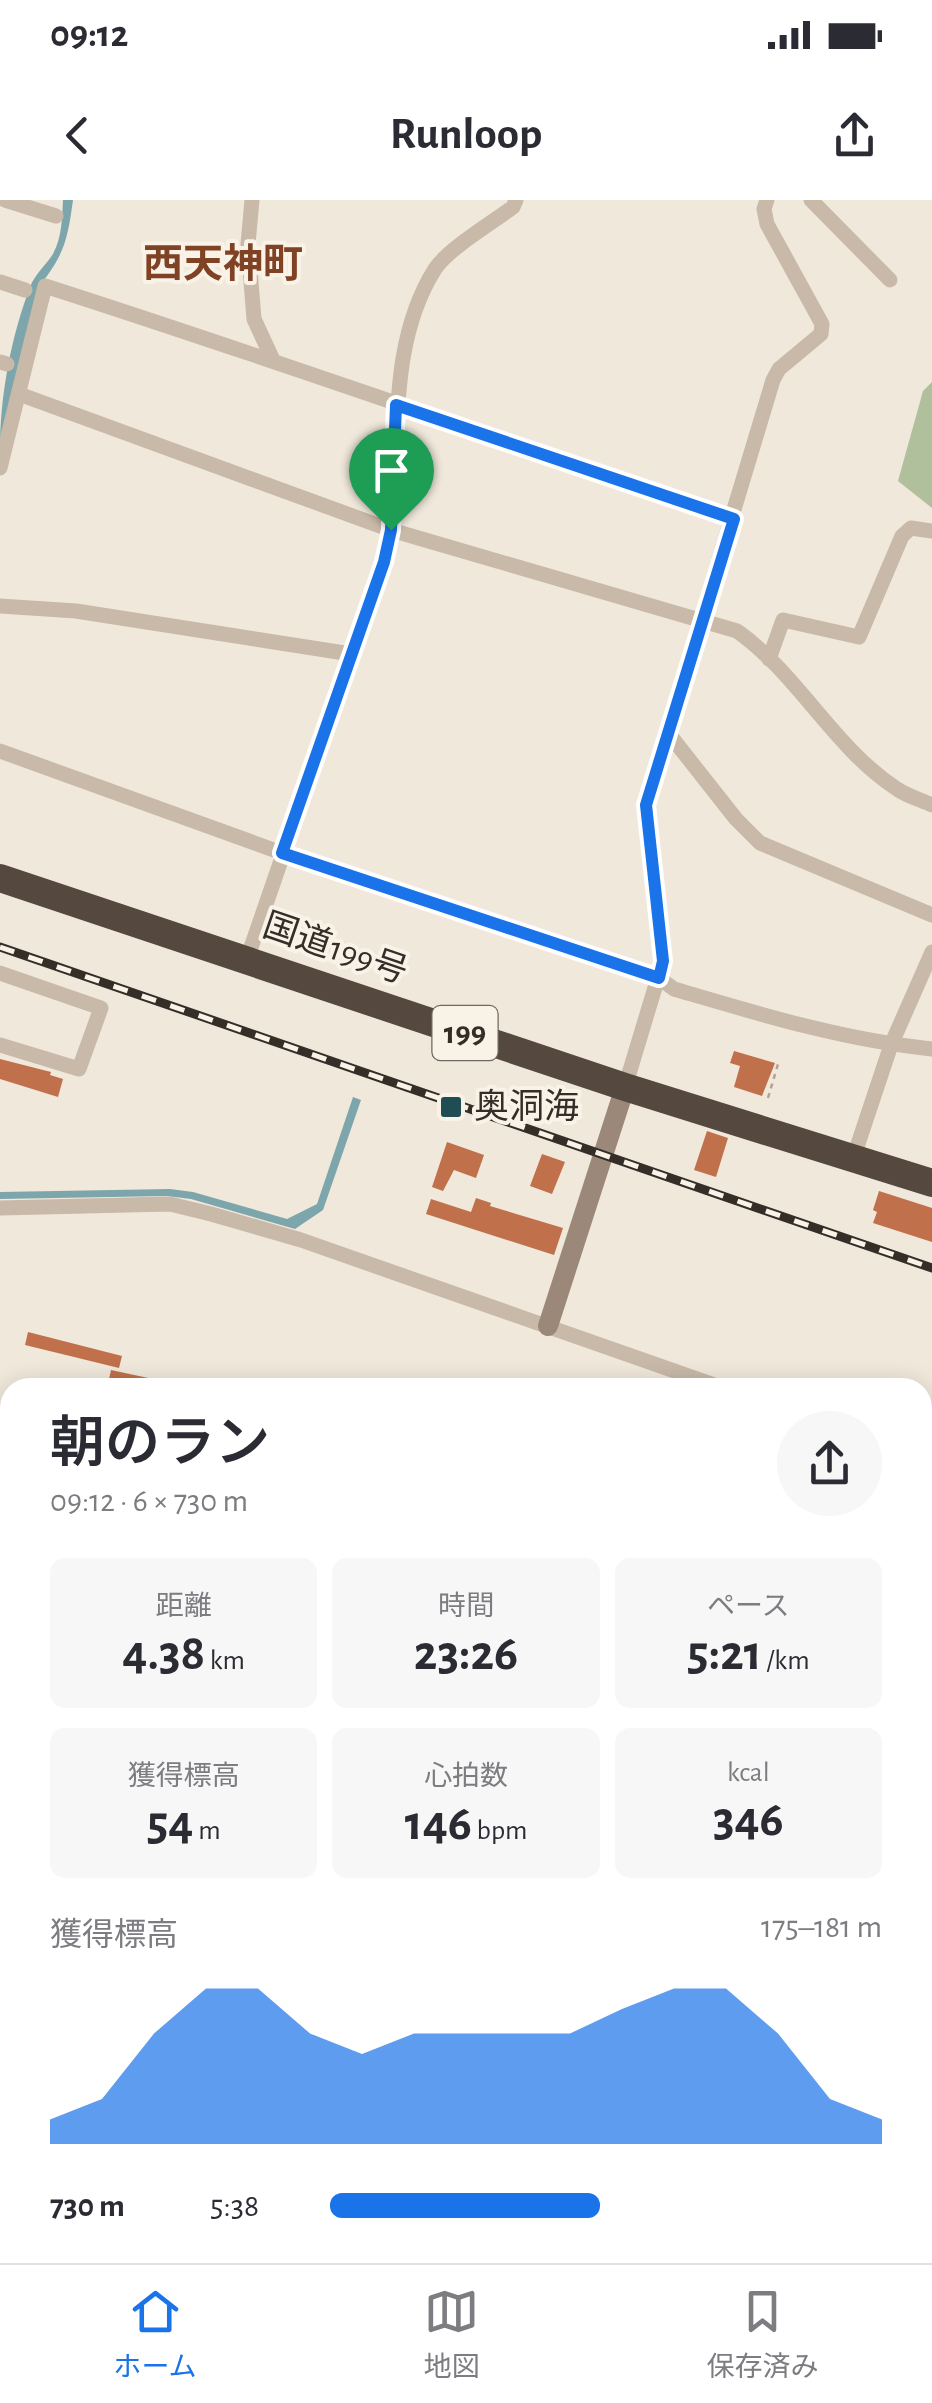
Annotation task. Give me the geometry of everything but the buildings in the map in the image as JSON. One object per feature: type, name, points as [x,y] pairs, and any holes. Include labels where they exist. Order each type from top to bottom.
[{"type":"highway","name":"国道199号","points":[[0,863],[249,952],[856,1152],[932,1183]]},
{"type":"highway","name":"国道199号","points":[[0,878],[249,952]]},
{"type":"highway","name":"国道199号","points":[[856,1152],[932,1168]]},
{"type":"street","points":[[6,200],[56,216]]},
{"type":"street","points":[[252,200],[248,244],[254,320],[272,358]]},
{"type":"street","points":[[249,952],[384,562],[391,530],[396,405],[413,319],[436,267],[516,200]]},
{"type":"street","points":[[548,1326],[663,961],[646,805],[773,380],[779,369],[820,334],[822,324],[767,224],[767,200]]},
{"type":"street","points":[[812,200],[890,280]]},
{"type":"street","points":[[0,282],[24,290]]},
{"type":"street","points":[[0,468],[45,286],[272,358],[396,405],[734,519]]},
{"type":"street","points":[[19,394],[391,530],[738,631],[759,646],[862,760],[898,789],[932,805]]},
{"type":"street","points":[[769,659],[783,620],[858,637],[902,536],[910,528],[932,531]]},
{"type":"street","points":[[0,606],[76,611],[352,654]]},
{"type":"street","points":[[669,734],[736,819],[760,843],[932,916]]},
{"type":"street","points":[[0,751],[282,853],[659,978],[674,988],[802,1028],[891,1045],[932,1048]]},
{"type":"street","points":[[856,1152],[891,1045],[932,952]]},
{"type":"street","points":[[0,973],[100,1008],[79,1069],[0,1045]]},
{"type":"street","points":[[0,1208],[170,1204],[301,1240],[695,1378]]},
{"type":"path","points":[[768,1098],[778,1064]]},
{"type":"green space","points":[[932,382],[932,508],[898,481],[923,391]]},
{"type":"water","points":[[63,200],[73,200],[67,233],[62,251],[44,280],[0,450],[4,388],[12,346],[30,287],[56,248]]},
{"type":"water","points":[[353,1097],[361,1100],[323,1210],[295,1229],[191,1199],[167,1196],[0,1199],[0,1192],[170,1189],[287,1219],[317,1204]]},
{"type":"railway","points":[[0,947],[932,1268]]},
{"type":"place","name":"奥洞海","points":[[451,1107]]},
{"type":"district","name":"西天神町","points":[[223,265]]},
{"type":"route","points":[[396,405],[734,519],[648,792],[646,805],[663,961],[659,978],[282,853],[384,562],[391,530],[396,405]]}]
